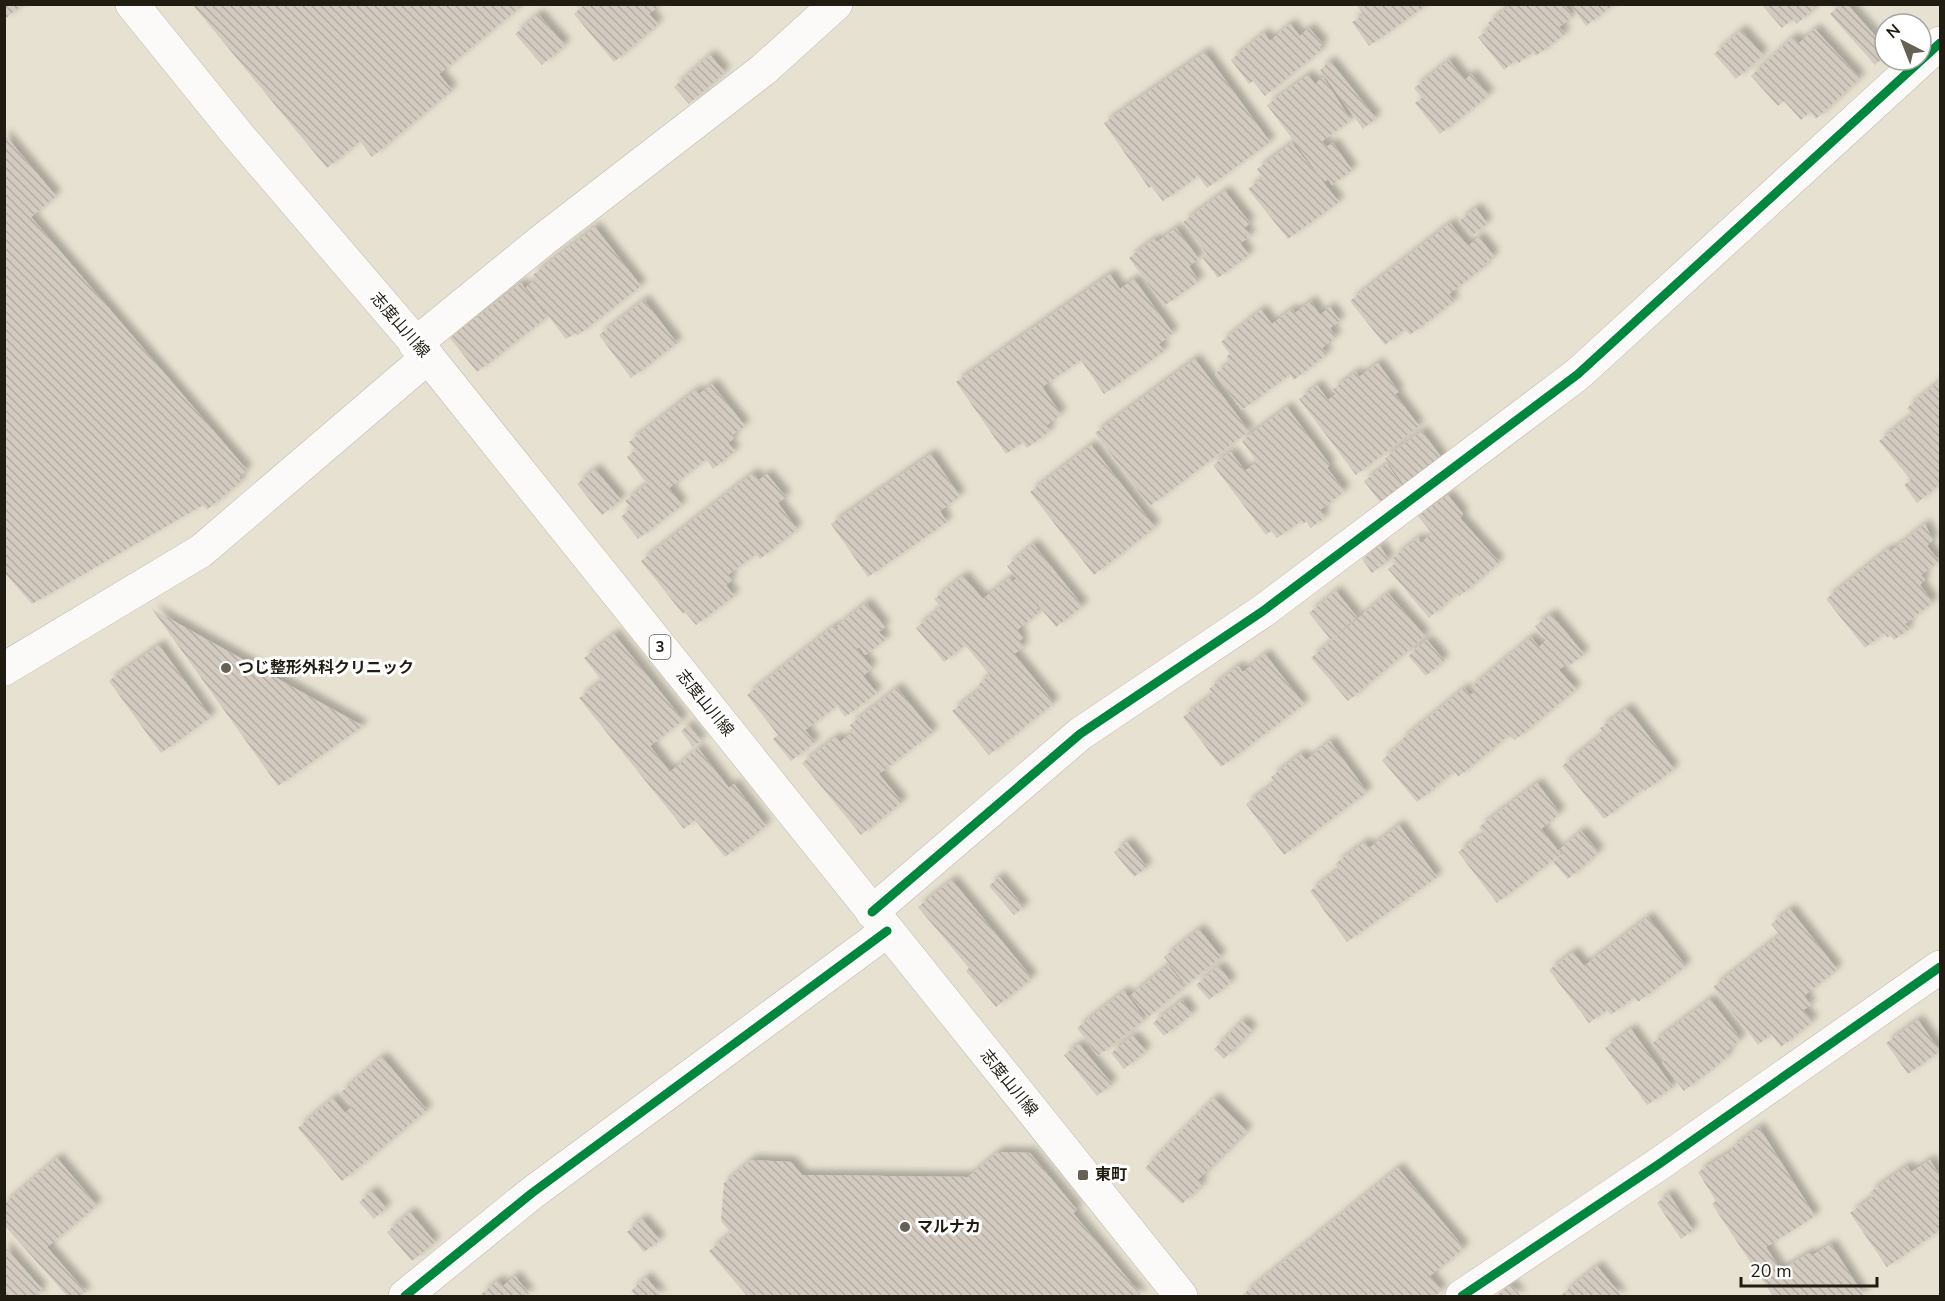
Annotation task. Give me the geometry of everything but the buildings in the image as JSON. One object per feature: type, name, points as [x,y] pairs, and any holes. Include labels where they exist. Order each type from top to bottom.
[{"type":"street","name":"志度山川線","points":[[132,4],[238,135],[421,350],[1181,1296]]},
{"type":"street","points":[[4,669],[201,550],[544,239],[763,70],[836,4]]},
{"type":"street","points":[[405,1296],[532,1193],[880,922],[1080,734],[1263,611],[1578,374],[1941,43]]},
{"type":"street","points":[[1462,1296],[1659,1164],[1941,967]]},
{"type":"cycle path","points":[[872,912],[1080,734],[1263,611],[1578,374],[1940,43]]},
{"type":"cycle path","points":[[405,1296],[532,1193],[887,931]]},
{"type":"cycle path","points":[[1462,1296],[1659,1164],[1940,967]]},
{"type":"place","name":"つじ整形外科クリニック","points":[[226,668]]},
{"type":"place","name":"東町","points":[[1083,1175]]},
{"type":"place","name":"マルナカ","points":[[905,1227]]}]
